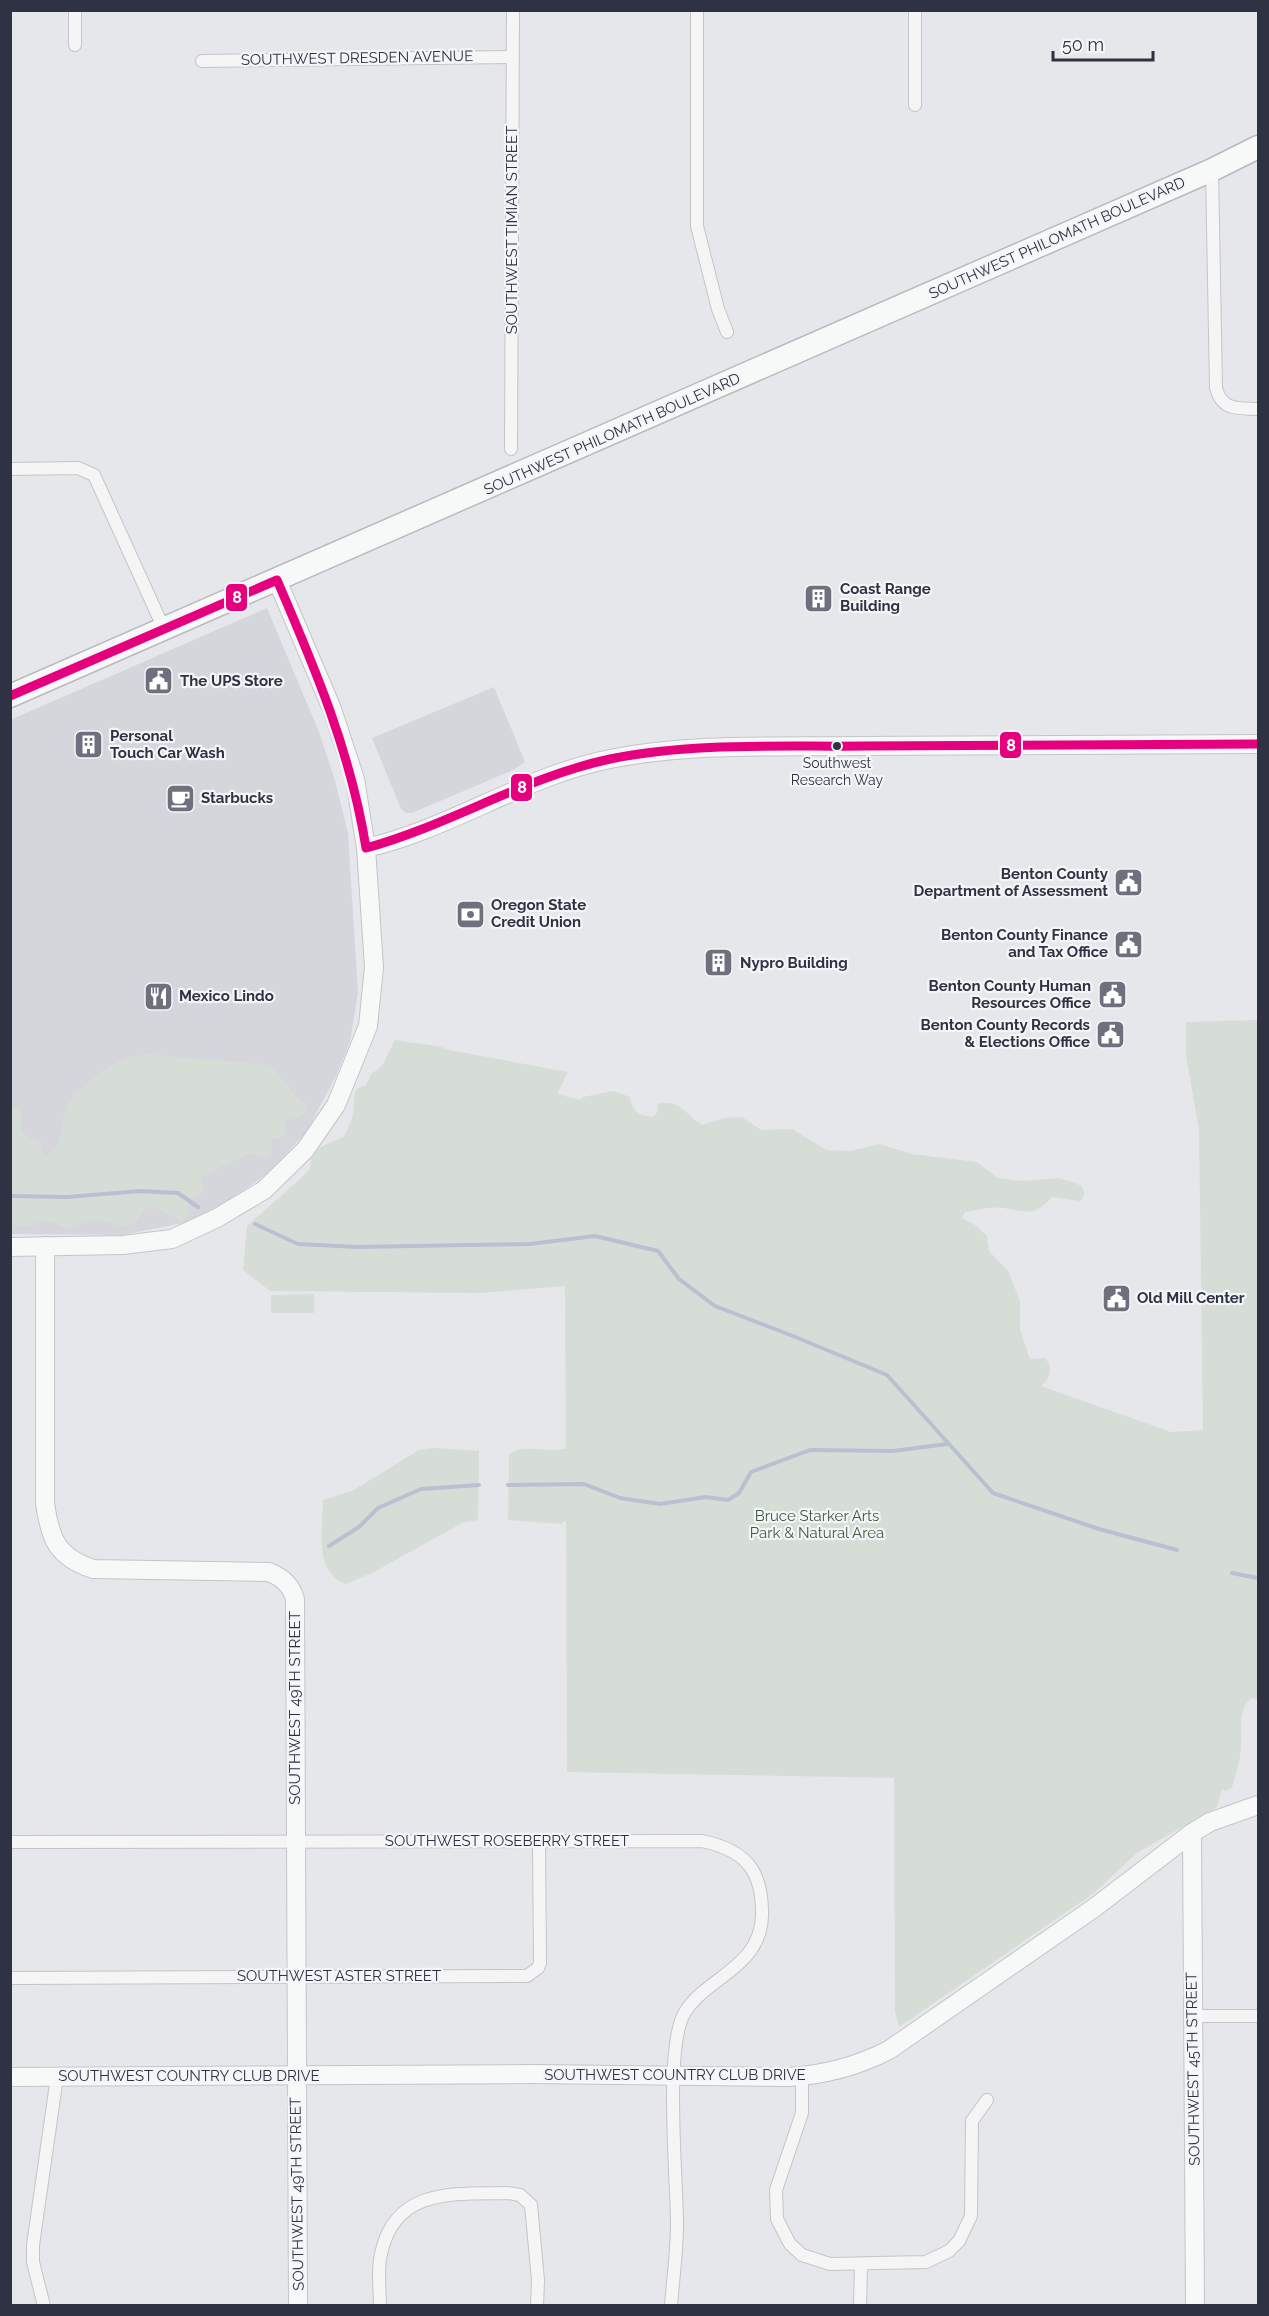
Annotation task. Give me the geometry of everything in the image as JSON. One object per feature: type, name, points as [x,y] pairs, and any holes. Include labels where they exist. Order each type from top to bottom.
[{"type":"highway","name":"SOUTHWEST PHILOMATH BOULEVARD","points":[[10,696],[1212,170],[1258,147]]},
{"type":"highway","name":"SOUTHWEST PHILOMATH BOULEVARD","points":[[1212,170],[1258,159]]},
{"type":"street","points":[[75,10],[75,45]]},
{"type":"street","name":"SOUTHWEST TIMIAN STREET","points":[[512,449],[513,10]]},
{"type":"street","points":[[697,10],[697,226],[718,309],[727,332]]},
{"type":"street","points":[[915,10],[915,105]]},
{"type":"street","name":"SOUTHWEST DRESDEN AVENUE","points":[[202,61],[513,57]]},
{"type":"street","points":[[1212,170],[1216,388],[1218,395],[1229,408],[1258,409]]},
{"type":"street","points":[[10,469],[78,468],[94,475],[164,629]]},
{"type":"street","points":[[10,1247],[123,1245],[172,1239],[217,1218],[264,1190],[305,1150],[336,1105],[368,1026],[374,967],[366,848],[355,779],[344,743],[277,580]]},
{"type":"street","points":[[366,848],[396,841],[580,766],[653,752],[786,747],[1258,744]]},
{"type":"street","name":"SOUTHWEST 49TH STREET","points":[[45,1246],[45,1503],[53,1539],[69,1558],[93,1569],[269,1572],[289,1585],[295,1599],[294,1841],[298,2306]]},
{"type":"street","name":"SOUTHWEST COUNTRY CLUB DRIVE","points":[[10,2077],[802,2076],[851,2067],[889,2050],[1094,1908],[1192,1833],[1210,1822],[1258,1805]]},
{"type":"street","name":"SOUTHWEST 45TH STREET","points":[[1192,1833],[1195,2306]]},
{"type":"street","name":"SOUTHWEST ASTER STREET","points":[[10,1978],[532,1974],[540,1963],[539,1841]]},
{"type":"street","name":"SOUTHWEST ROSEBERRY STREET","points":[[10,1842],[702,1841],[730,1847],[741,1854],[750,1865],[762,1893],[762,1920],[755,1944],[742,1961],[685,2012],[677,2032],[674,2076],[677,2223],[670,2306]]},
{"type":"street","points":[[1192,2016],[1258,2016]]},
{"type":"street","points":[[802,2076],[802,2113],[776,2190],[777,2219],[790,2244],[802,2255],[830,2264],[926,2262],[950,2251],[959,2241],[971,2216],[972,2121],[987,2100]]},
{"type":"street","points":[[44,2306],[33,2262],[33,2245],[57,2077]]},
{"type":"street","points":[[380,2306],[380,2257],[384,2240],[405,2211],[424,2199],[435,2196],[508,2193],[520,2194],[531,2205],[538,2280],[537,2306]]},
{"type":"street","points":[[860,2306],[861,2264]]},
{"type":"shaded area","points":[[267,608],[319,732],[334,777],[348,833],[358,993],[350,1042],[336,1076],[307,1131],[269,1172],[225,1204],[188,1222],[122,1235],[11,1234],[10,720]]},
{"type":"shaded area","points":[[494,687],[525,762],[515,769],[412,813],[406,813],[401,809],[372,738]]},
{"type":"green space","name":"Bruce Starker Arts Park & Natural Area","points":[[1258,1020],[1258,1700],[1251,1698],[1243,1711],[1241,1748],[1232,1788],[1225,1791],[1222,1789],[1217,1807],[1137,1853],[1094,1893],[899,2027],[895,2011],[894,1778],[567,1772],[566,1520],[561,1524],[508,1520],[509,1454],[523,1449],[559,1450],[566,1448],[565,1286],[479,1293],[270,1291],[243,1270],[247,1226],[310,1170],[312,1157],[320,1148],[344,1137],[354,1108],[355,1092],[366,1085],[371,1074],[382,1066],[395,1040],[568,1072],[557,1094],[580,1100],[583,1097],[613,1091],[630,1097],[634,1109],[648,1116],[653,1117],[658,1111],[657,1104],[672,1103],[682,1108],[702,1125],[724,1118],[742,1117],[761,1130],[792,1129],[827,1150],[850,1151],[880,1144],[912,1154],[977,1162],[998,1178],[1021,1181],[1059,1178],[1076,1183],[1082,1187],[1085,1194],[1081,1201],[1052,1197],[1040,1208],[1030,1212],[990,1208],[965,1212],[962,1218],[975,1225],[987,1236],[989,1251],[1008,1271],[1020,1301],[1020,1330],[1030,1359],[1045,1358],[1048,1362],[1049,1377],[1041,1386],[1171,1432],[1203,1430],[1199,1131],[1186,1055],[1186,1022]]},
{"type":"green space","points":[[155,1055],[271,1065],[293,1093],[307,1105],[306,1112],[300,1117],[285,1121],[286,1136],[272,1140],[271,1154],[265,1157],[249,1153],[200,1180],[204,1187],[202,1194],[189,1200],[188,1216],[182,1221],[153,1207],[145,1208],[137,1222],[122,1227],[99,1219],[65,1228],[42,1221],[26,1227],[11,1225],[11,1108],[19,1110],[22,1131],[26,1136],[42,1144],[41,1151],[45,1157],[52,1151],[59,1139],[68,1103],[78,1091],[104,1071],[127,1058]]},
{"type":"green space","points":[[314,1294],[314,1313],[271,1313],[271,1295]]},
{"type":"green space","points":[[435,1448],[479,1451],[478,1520],[462,1523],[376,1571],[346,1584],[336,1578],[328,1570],[322,1548],[323,1500],[352,1491],[419,1450]]},
{"type":"waterway","points":[[10,1196],[67,1197],[141,1191],[178,1193],[198,1207]]},
{"type":"waterway","points":[[255,1224],[298,1244],[357,1247],[530,1244],[595,1236],[658,1251],[679,1279],[715,1306],[887,1375],[993,1493],[1099,1529],[1177,1550]]},
{"type":"waterway","points":[[508,1485],[584,1484],[620,1498],[660,1504],[706,1497],[728,1500],[739,1493],[751,1472],[810,1450],[893,1451],[947,1444]]},
{"type":"waterway","points":[[329,1546],[359,1527],[378,1508],[421,1489],[479,1485]]},
{"type":"waterway","points":[[1232,1573],[1258,1578]]},
{"type":"transit line","name":"8","points":[[10,696],[277,580],[330,711],[351,778],[366,848],[428,827],[548,777],[579,767],[610,759],[673,750],[737,746],[1258,744]]},
{"type":"place","name":"Coast Range Building","points":[[819,598]]},
{"type":"place","name":"The UPS Store","points":[[159,681]]},
{"type":"place","name":"Personal Touch Car Wash","points":[[89,745]]},
{"type":"place","name":"Southwest Research Way","points":[[837,746]]},
{"type":"place","name":"Starbucks","points":[[180,798]]},
{"type":"place","name":"Benton County Department of Assessment","points":[[1129,883]]},
{"type":"place","name":"Oregon State Credit Union","points":[[470,914]]},
{"type":"place","name":"Benton County Finance and Tax Office","points":[[1129,944]]},
{"type":"place","name":"Nypro Building","points":[[719,963]]},
{"type":"place","name":"Benton County Human Resources Office","points":[[1112,995]]},
{"type":"place","name":"Mexico Lindo","points":[[158,996]]},
{"type":"place","name":"Benton County Records & Elections Office","points":[[1111,1034]]},
{"type":"place","name":"Old Mill Center","points":[[1116,1298]]}]
